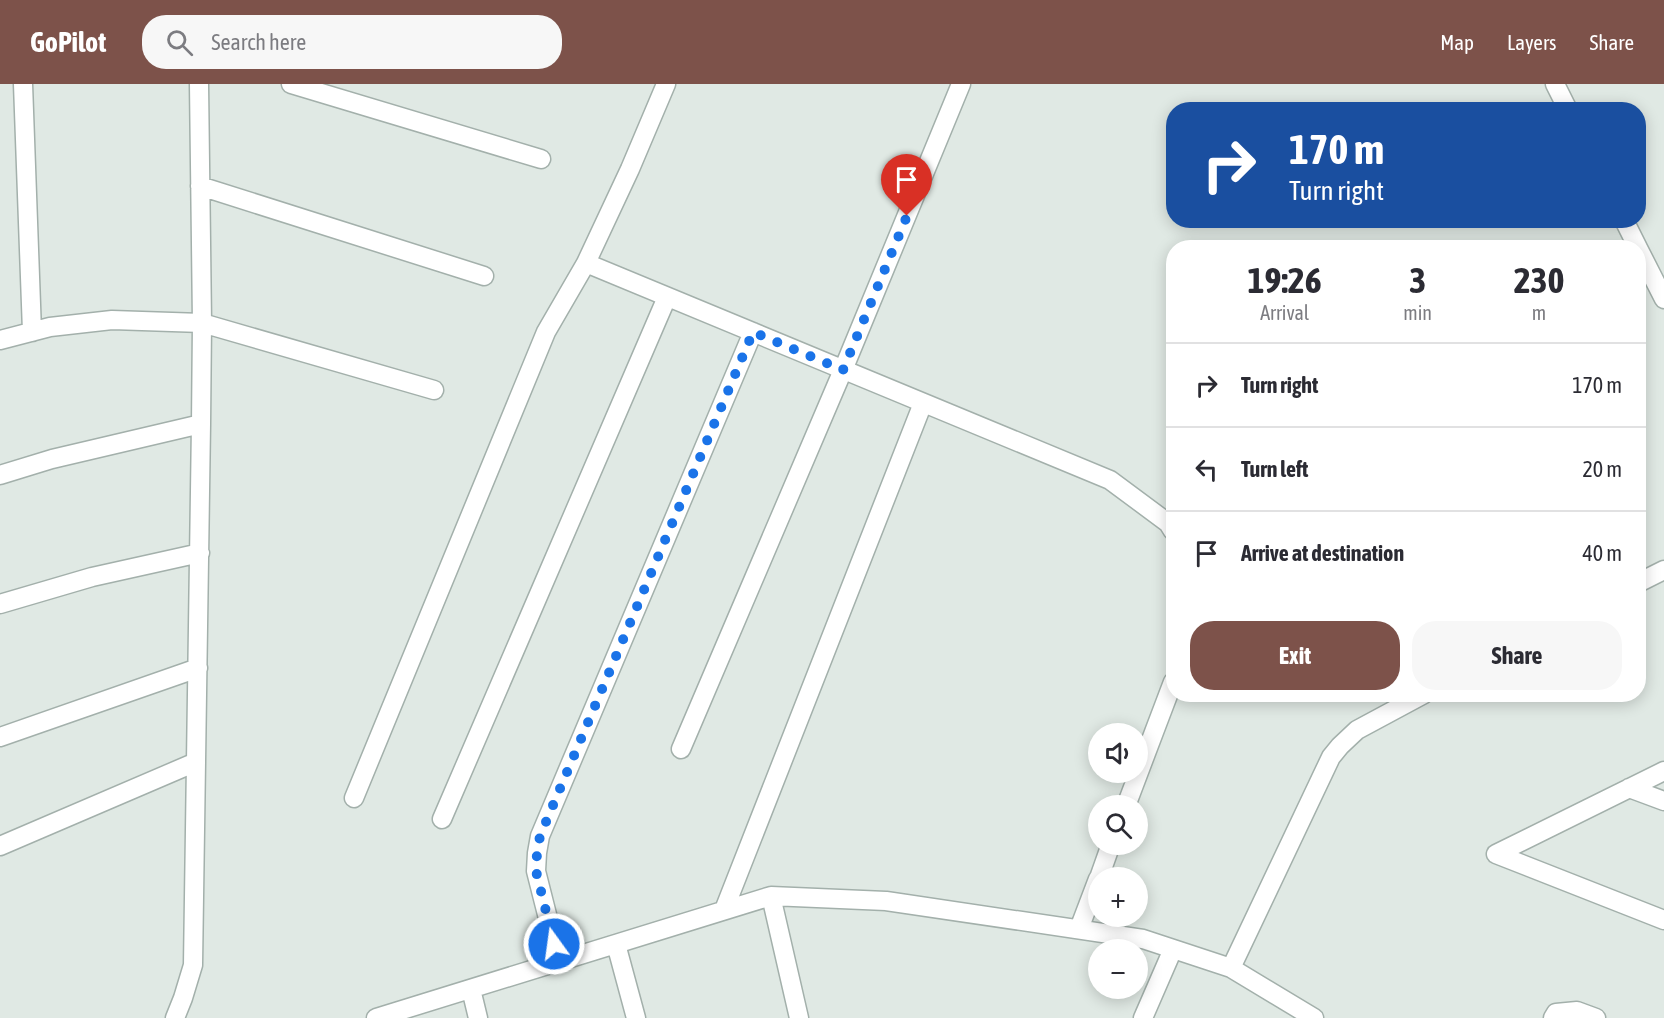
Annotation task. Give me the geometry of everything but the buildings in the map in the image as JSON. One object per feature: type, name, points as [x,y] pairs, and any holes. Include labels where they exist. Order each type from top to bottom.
[{"type":"street","points":[[23,84],[32,332]]},
{"type":"street","points":[[175,1018],[193,965],[202,322],[199,84]]},
{"type":"street","points":[[291,84],[540,159]]},
{"type":"street","points":[[354,798],[546,332],[586,263],[630,169],[666,84]]},
{"type":"street","points":[[681,749],[843,370],[961,84]]},
{"type":"street","points":[[1555,84],[1564,102]]},
{"type":"street","points":[[200,186],[484,276]]},
{"type":"street","points":[[586,263],[1110,480],[1166,522]]},
{"type":"street","points":[[1646,264],[1664,299]]},
{"type":"street","points":[[442,819],[666,297]]},
{"type":"street","points":[[0,340],[50,327],[112,320],[202,322],[434,390]]},
{"type":"street","points":[[559,962],[536,871],[540,836],[753,332]]},
{"type":"street","points":[[724,910],[922,402]]},
{"type":"street","points":[[0,475],[52,459],[201,424]]},
{"type":"street","points":[[0,604],[92,577],[200,553]]},
{"type":"street","points":[[1646,579],[1664,570]]},
{"type":"street","points":[[0,737],[198,668]]},
{"type":"street","points":[[1130,795],[1166,700]]},
{"type":"street","points":[[1231,968],[1331,757],[1357,730],[1409,702]]},
{"type":"street","points":[[0,846],[196,762]]},
{"type":"street","points":[[1664,771],[1496,854],[1664,920]]},
{"type":"street","points":[[1629,788],[1664,801]]},
{"type":"street","points":[[771,896],[799,1018]]},
{"type":"street","points":[[376,1018],[771,896],[886,901],[1143,939],[1231,968],[1314,1018]]},
{"type":"street","points":[[1079,929],[1088,905]]},
{"type":"street","points":[[616,944],[636,1018]]},
{"type":"street","points":[[1143,1018],[1173,949]]},
{"type":"street","points":[[471,989],[478,1018]]},
{"type":"street","points":[[1553,1018],[1556,1013],[1577,1011],[1596,1018]]},
{"type":"route","points":[[554,944],[536,871],[540,836],[753,332],[843,370],[907,216]]}]
